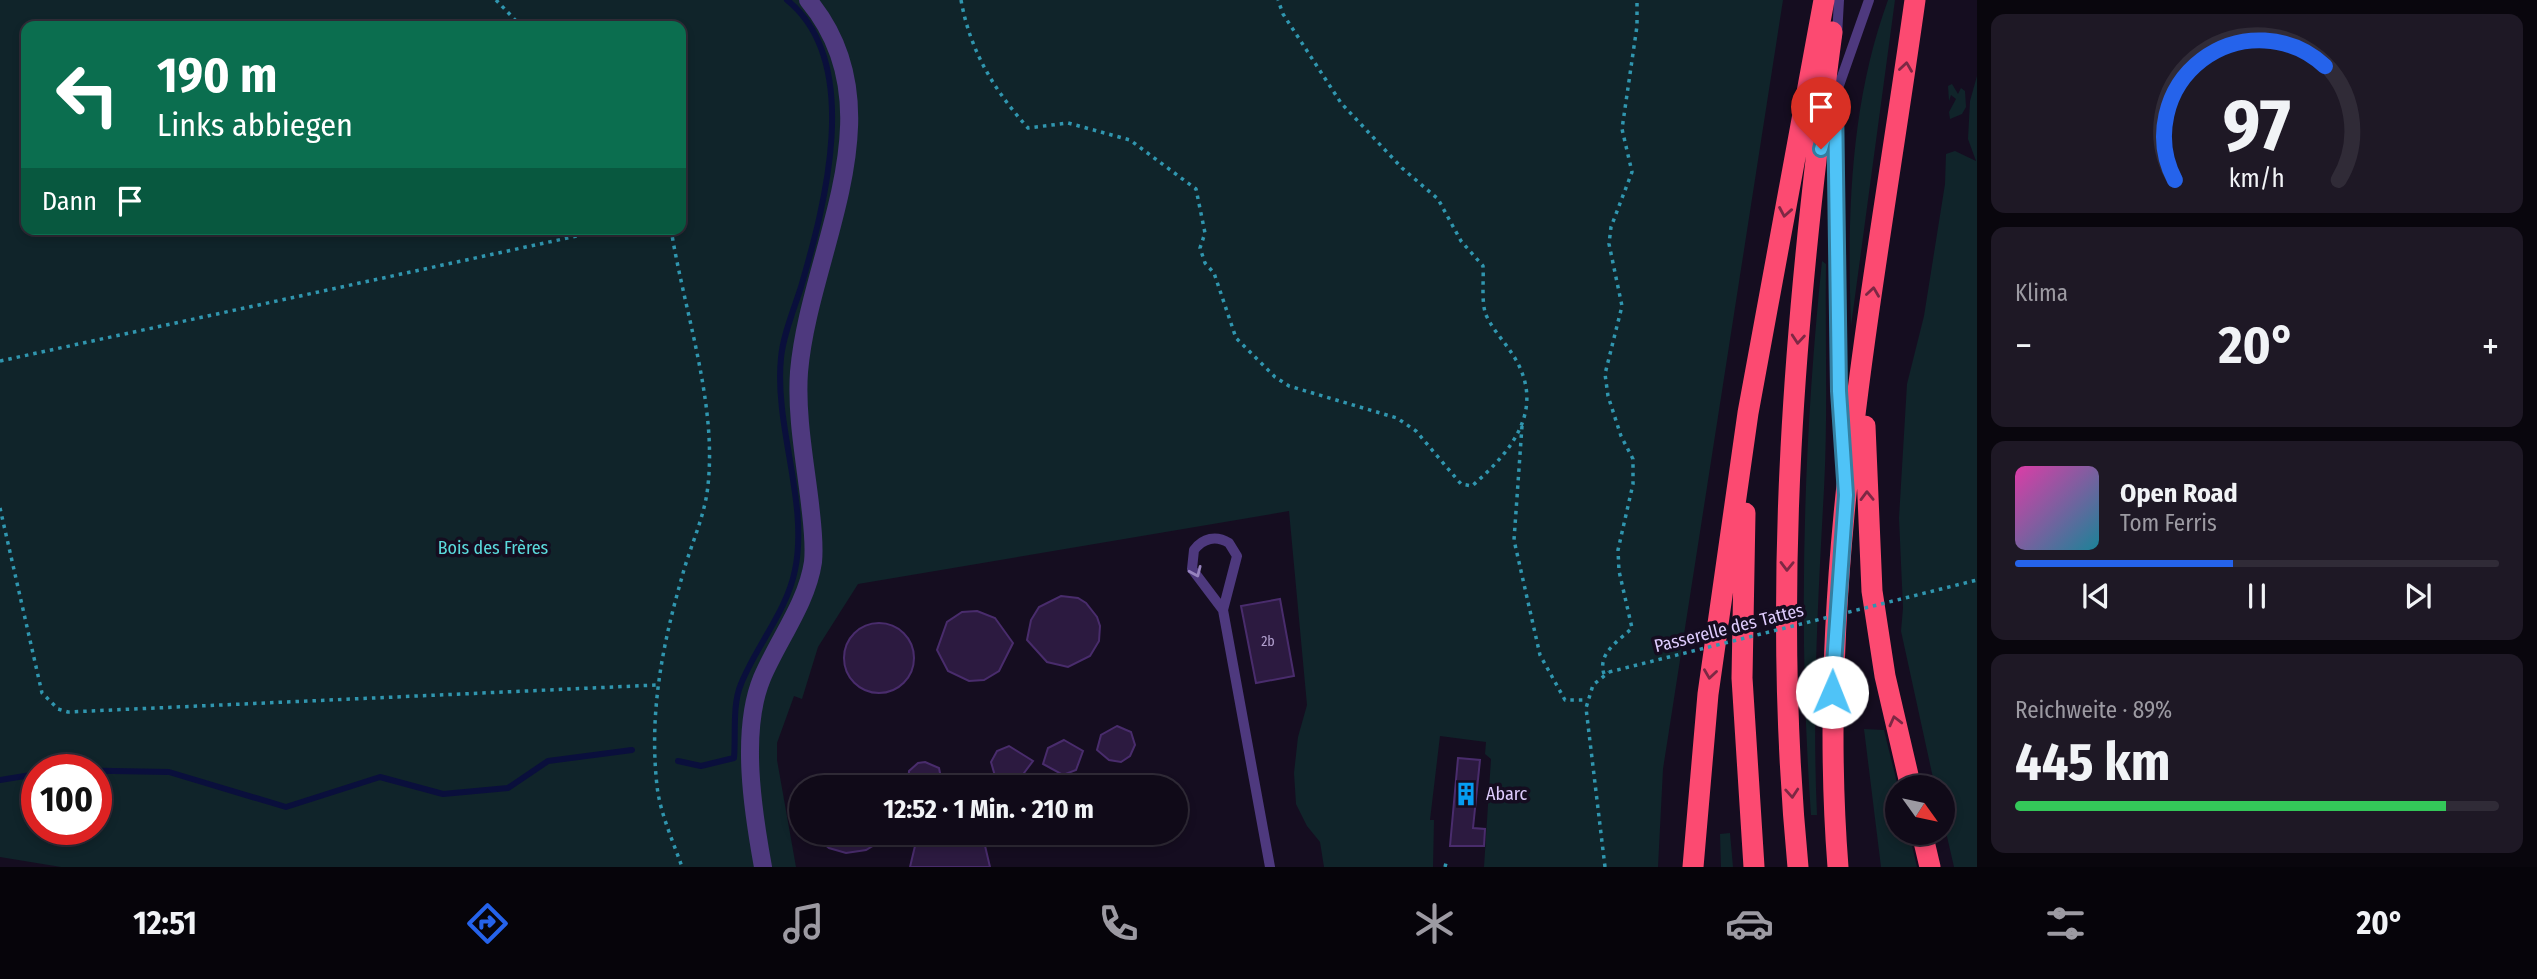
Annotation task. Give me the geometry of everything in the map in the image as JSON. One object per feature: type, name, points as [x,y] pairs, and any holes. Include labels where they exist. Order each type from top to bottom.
[{"type":"highway","points":[[1693,867],[1707,694],[1748,413],[1824,0]]},
{"type":"highway","points":[[1798,867],[1788,712],[1787,538],[1796,363],[1814,174],[1837,0]]},
{"type":"highway","points":[[1838,867],[1832,688],[1846,495],[1915,0]]},
{"type":"highway","points":[[1863,360],[1872,591],[1885,676],[1908,775]]},
{"type":"highway","points":[[1748,413],[1742,678],[1754,867]]},
{"type":"highway","points":[[1925,845],[1930,867]]},
{"type":"street","points":[[763,867],[753,803],[752,714],[760,682],[803,594],[812,565],[813,537],[801,422],[799,372],[811,303],[838,208],[848,154],[848,110],[843,68],[832,35],[808,0]]},
{"type":"lane","points":[[1837,0],[1835,99],[1839,391],[1846,495]]},
{"type":"lane","points":[[1814,174],[1835,99],[1870,0]]},
{"type":"lane","points":[[1223,610],[1192,569],[1194,550],[1202,542],[1213,538],[1229,544],[1237,556],[1223,610],[1270,867]]},
{"type":"path","points":[[496,0],[516,21]]},
{"type":"path","points":[[961,0],[969,34],[985,72],[1028,128],[1068,123],[1122,137],[1159,160],[1196,189],[1205,233],[1200,248],[1221,290],[1231,329],[1243,346],[1282,383],[1397,418],[1416,431],[1461,484],[1467,486],[1472,486],[1496,463],[1522,425]]},
{"type":"path","points":[[1278,0],[1283,14],[1342,103],[1402,168],[1438,199],[1461,242],[1483,266],[1485,312],[1500,341],[1514,357],[1528,392],[1522,425],[1514,540],[1540,655],[1565,700],[1587,700]]},
{"type":"path","points":[[1605,867],[1587,700],[1593,685],[1607,673],[1601,664],[1604,654],[1633,628],[1619,571],[1618,550],[1623,515],[1633,484],[1633,459],[1621,436],[1608,396],[1605,374],[1622,306],[1609,244],[1611,227],[1632,172],[1622,129],[1637,26],[1637,0]]},
{"type":"path","points":[[0,361],[581,235]]},
{"type":"path","points":[[671,235],[680,291],[701,380],[709,466],[703,510],[677,593],[657,685],[657,788],[682,867]]},
{"type":"path","points":[[0,508],[39,686],[45,698],[58,709],[79,712],[657,685]]},
{"type":"path","name":"Passerelle des Tattes","points":[[1607,673],[1977,580]]},
{"type":"green space","name":"Bois des Frères","points":[[0,0],[1783,0],[1663,769],[1658,867],[1484,867],[1491,759],[1485,754],[1486,742],[1440,736],[1430,820],[1434,820],[1433,867],[1324,867],[1320,842],[1307,826],[1296,804],[1294,773],[1298,737],[1307,705],[1289,511],[858,584],[818,647],[802,699],[794,696],[777,743],[789,845],[792,845],[796,867],[61,867],[0,857]]},
{"type":"green space","points":[[1888,0],[1895,0],[1851,326],[1850,244],[1854,161],[1866,79]]},
{"type":"green space","points":[[1977,76],[1977,867],[1954,867],[1949,845],[1955,845],[1955,775],[1932,775],[1901,631],[1903,608],[1899,518],[1907,384],[1924,316],[1945,184],[1946,154],[1955,151],[1976,161],[1968,139],[1970,101]]},
{"type":"green space","points":[[1952,84],[1958,94],[1961,88],[1965,91],[1966,107],[1962,114],[1950,119],[1949,112],[1956,99],[1951,95],[1949,101],[1948,86]]},
{"type":"green space","points":[[1822,261],[1826,264],[1826,433],[1816,652],[1817,815],[1811,815],[1805,676],[1804,538],[1810,399]]},
{"type":"green space","points":[[1864,729],[1884,730],[1895,775],[1885,775],[1885,845],[1912,845],[1917,867],[1881,867]]},
{"type":"green space","points":[[1730,833],[1733,867],[1721,867],[1720,834]]},
{"type":"building","points":[[1061,596],[1078,598],[1086,603],[1097,617],[1100,626],[1099,641],[1090,656],[1068,667],[1047,662],[1027,640],[1031,620],[1039,607]]},
{"type":"building","points":[[1280,599],[1294,676],[1256,683],[1241,606]]},
{"type":"building","points":[[977,611],[995,618],[1013,643],[999,671],[984,680],[969,681],[948,671],[937,650],[947,622],[962,612]]},
{"type":"building","points":[[886,623],[899,629],[908,638],[912,644],[912,672],[904,683],[893,691],[872,693],[854,683],[846,672],[844,651],[854,633],[865,625]]},
{"type":"building","points":[[1117,726],[1131,732],[1135,745],[1130,756],[1121,762],[1109,760],[1097,750],[1101,735]]},
{"type":"building","points":[[1064,740],[1083,751],[1076,770],[1063,775],[1043,764],[1048,748]]},
{"type":"building","points":[[1009,746],[1033,761],[1022,775],[995,775],[991,762],[997,751]]},
{"type":"building","name":"Abarc","points":[[1458,758],[1480,760],[1473,828],[1485,829],[1484,846],[1450,846]]},
{"type":"building","points":[[925,762],[939,768],[940,775],[909,775],[909,771],[918,763]]},
{"type":"building","points":[[825,845],[874,845],[866,850],[846,853]]},
{"type":"building","points":[[985,845],[990,867],[910,867],[915,846]]},
{"type":"waterway","points":[[678,761],[701,766],[734,758],[738,692],[785,600],[795,570],[798,518],[782,410],[781,358],[786,331],[819,218],[832,137],[831,97],[825,60],[811,27],[787,0]]},
{"type":"waterway","points":[[112,771],[169,772],[286,807],[380,777],[443,794],[508,788],[548,761],[632,750]]},
{"type":"waterway","points":[[0,780],[21,777]]},
{"type":"place","name":"Abarc","points":[[1466,794]]},
{"type":"route","points":[[1821,149],[1835,99],[1838,156],[1839,391],[1846,495],[1836,595],[1832,692]]}]
